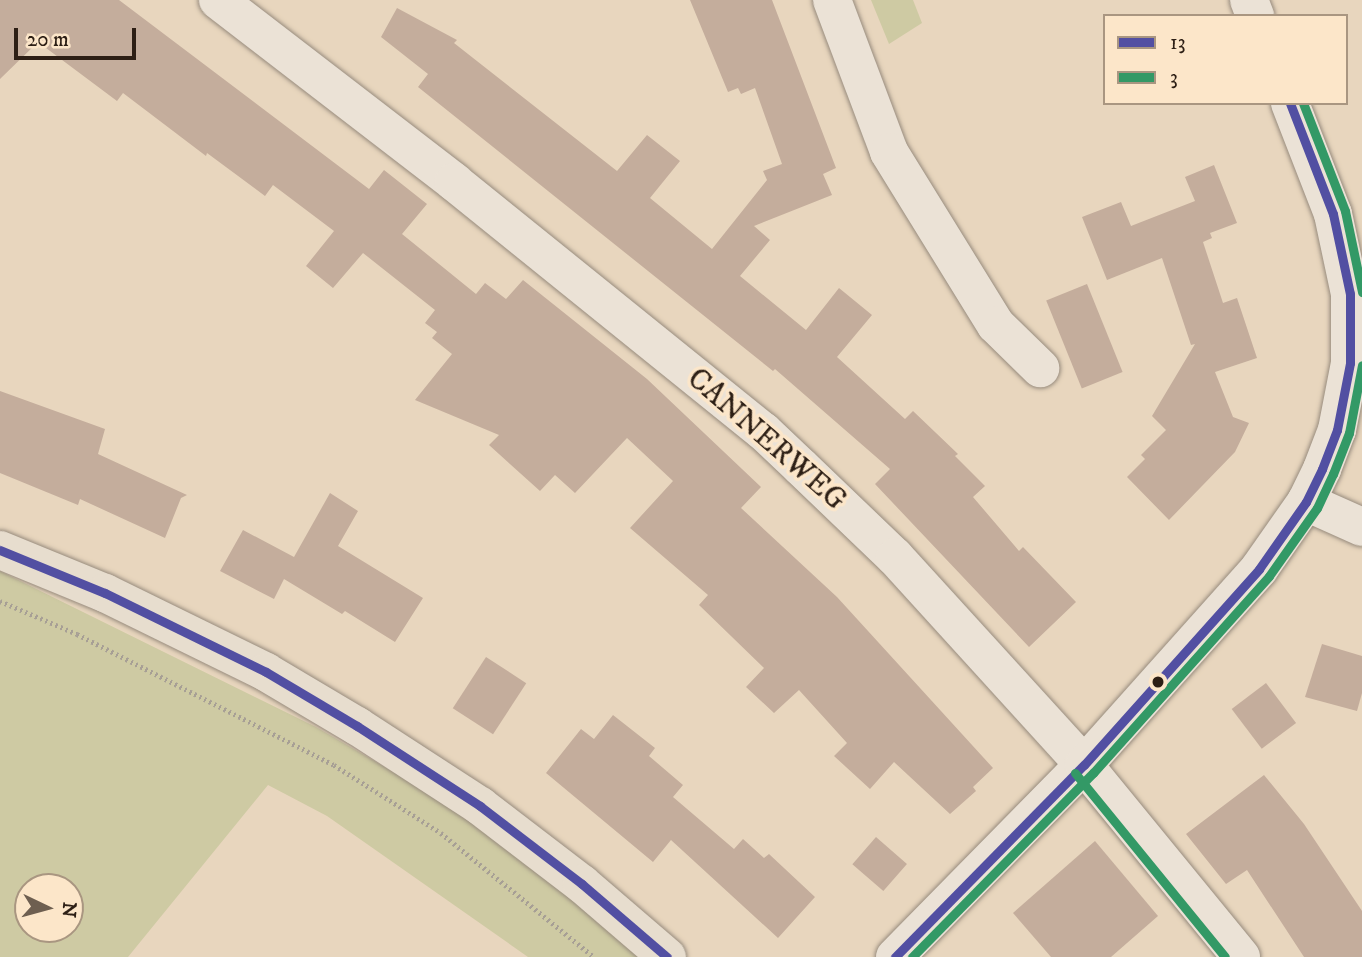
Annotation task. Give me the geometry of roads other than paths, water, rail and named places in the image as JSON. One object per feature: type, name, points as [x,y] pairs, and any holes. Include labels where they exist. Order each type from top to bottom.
[{"type":"main road","points":[[0,550],[105,593],[254,666],[357,726],[480,806],[582,884],[667,957]]},
{"type":"street","name":"CANNERWEG","points":[[218,0],[454,182],[763,431],[895,557],[1084,765],[1241,957]]},
{"type":"street","points":[[832,0],[889,152],[996,325],[1040,368]]},
{"type":"street","points":[[895,957],[1084,765],[1275,552],[1306,502],[1337,430],[1350,363],[1352,329],[1350,293],[1333,214],[1291,105]]},
{"type":"street","points":[[1306,502],[1362,527]]}]
